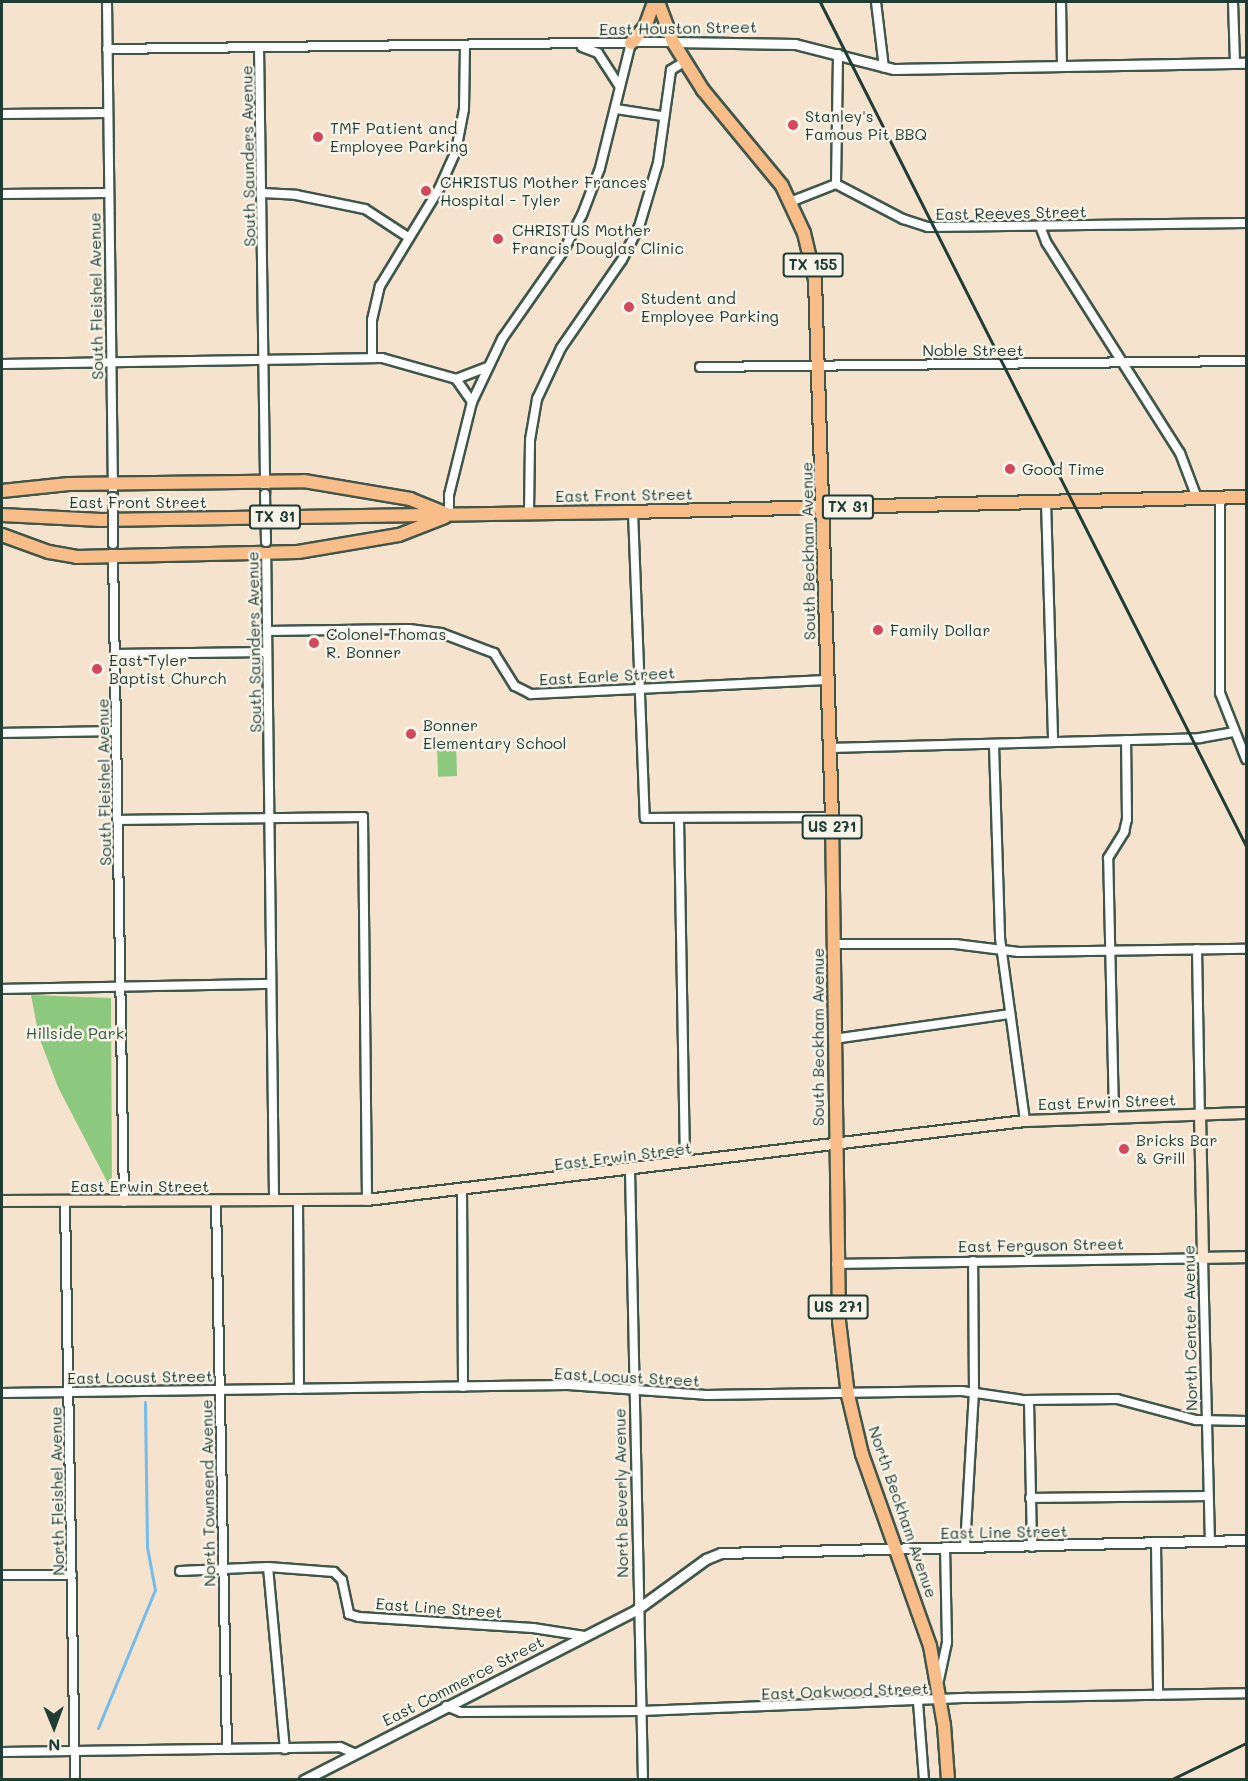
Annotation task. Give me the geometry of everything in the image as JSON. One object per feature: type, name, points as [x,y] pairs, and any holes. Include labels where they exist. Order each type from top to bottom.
[{"type":"main road","name":"South Beckham Avenue","points":[[656,2],[684,62],[713,103],[774,173],[804,233],[816,280],[821,363],[832,817],[835,1146]]},
{"type":"main road","points":[[631,43],[645,27],[656,2]]},
{"type":"main road","points":[[2,491],[113,483],[265,480],[340,485],[410,499],[448,515]]},
{"type":"main road","name":"East Front Street","points":[[2,515],[101,520],[448,515],[1246,497]]},
{"type":"main road","points":[[2,535],[63,555],[113,550],[266,548],[328,550],[399,535],[448,515]]},
{"type":"main road","name":"East Erwin Street","points":[[2,1201],[367,1200],[835,1146],[1025,1121],[1114,1115],[1246,1113]]},
{"type":"main road","name":"North Center Avenue","points":[[1200,1114],[1203,1258]]},
{"type":"main road","name":"North Beckham Avenue","points":[[835,1146],[836,1264],[848,1395],[871,1481],[926,1630],[938,1684],[948,1779]]},
{"type":"main road","name":"East Ferguson Street","points":[[1203,1258],[1246,1257]]},
{"type":"street","name":"South Fleishel Avenue","points":[[107,2],[107,193],[124,1202]]},
{"type":"street","points":[[876,2],[884,68]]},
{"type":"street","points":[[1061,2],[1062,66]]},
{"type":"street","points":[[1233,2],[1235,63]]},
{"type":"street","name":"East Houston Street","points":[[107,49],[780,42],[838,54],[884,68],[1246,63]]},
{"type":"street","points":[[448,515],[452,484],[472,402],[487,367],[571,239],[595,182],[616,109],[631,43]]},
{"type":"street","points":[[577,45],[598,53],[620,87]]},
{"type":"street","points":[[372,358],[376,298],[384,275],[439,189],[456,151],[464,109],[465,46]]},
{"type":"street","name":"South Saunders Avenue","points":[[259,47],[274,1200]]},
{"type":"street","points":[[790,202],[836,183],[838,54]]},
{"type":"street","points":[[530,513],[530,440],[537,399],[561,348],[622,260],[639,227],[656,178],[664,127],[662,116],[671,70],[684,62]]},
{"type":"street","points":[[616,109],[662,116]]},
{"type":"street","points":[[2,114],[107,113]]},
{"type":"street","name":"East Reeves Street","points":[[836,183],[921,226],[1246,223]]},
{"type":"street","points":[[2,194],[107,193]]},
{"type":"street","points":[[262,193],[296,195],[365,209],[408,237]]},
{"type":"street","points":[[1040,226],[1046,242],[1180,453],[1197,498]]},
{"type":"street","points":[[2,364],[372,358],[394,360],[456,379],[472,402]]},
{"type":"street","name":"Noble Street","points":[[700,367],[821,363],[1124,364],[1246,361]]},
{"type":"street","points":[[456,379],[487,367]]},
{"type":"street","points":[[1220,497],[1219,687],[1246,759]]},
{"type":"street","points":[[1046,501],[1053,742]]},
{"type":"street","points":[[633,512],[642,687],[645,818],[832,817]]},
{"type":"street","name":"East Earle Street","points":[[267,631],[431,631],[494,653],[515,686],[525,692],[828,680]]},
{"type":"street","points":[[115,654],[267,652]]},
{"type":"street","points":[[2,733],[116,730]]},
{"type":"street","points":[[829,747],[994,745],[1206,738],[1234,732]]},
{"type":"street","points":[[1114,1115],[1108,858],[1124,832],[1126,819],[1126,740]]},
{"type":"street","points":[[994,745],[1002,951],[1025,1121]]},
{"type":"street","points":[[117,820],[363,817],[367,1200]]},
{"type":"street","points":[[679,818],[685,1163]]},
{"type":"street","points":[[834,944],[955,944],[1002,951],[1246,948]]},
{"type":"street","points":[[1197,950],[1200,1114]]},
{"type":"street","points":[[2,989],[271,984]]},
{"type":"street","points":[[834,1039],[1010,1014]]},
{"type":"street","name":"North Beverly Avenue","points":[[630,1170],[636,1610],[643,1779]]},
{"type":"street","points":[[462,1190],[463,1386]]},
{"type":"street","points":[[298,1200],[299,1389]]},
{"type":"street","name":"North Townsend Avenue","points":[[216,1201],[227,1749]]},
{"type":"street","name":"North Fleishel Avenue","points":[[65,1202],[75,1779]]},
{"type":"street","name":"East Ferguson Street","points":[[836,1264],[1203,1258]]},
{"type":"street","name":"North Center Avenue","points":[[1203,1258],[1210,1542]]},
{"type":"street","points":[[965,1547],[974,1392],[973,1261]]},
{"type":"street","name":"East Locust Street","points":[[2,1393],[568,1385],[706,1395],[974,1392],[1029,1401],[1128,1400],[1207,1422],[1246,1421]]},
{"type":"street","points":[[1029,1401],[1032,1546]]},
{"type":"street","points":[[1030,1498],[1209,1496]]},
{"type":"street","name":"East Line Street","points":[[636,1610],[706,1559],[721,1553],[1246,1540]]},
{"type":"street","points":[[1156,1544],[1158,1695]]},
{"type":"street","points":[[938,1684],[947,1642],[945,1548]]},
{"type":"street","points":[[268,1567],[285,1749]]},
{"type":"street","name":"East Line Street","points":[[180,1571],[268,1567],[334,1572],[342,1580],[349,1614],[359,1617],[533,1629],[584,1636]]},
{"type":"street","points":[[2,1575],[72,1575]]},
{"type":"street","name":"East Commerce Street","points":[[304,1779],[636,1610]]},
{"type":"street","name":"East Oakwood Street","points":[[446,1706],[461,1712],[641,1711],[1246,1694]]},
{"type":"street","points":[[918,1702],[924,1779]]},
{"type":"street","points":[[2,1752],[340,1747],[356,1754]]},
{"type":"green space","points":[[456,745],[457,776],[438,777],[437,746]]},
{"type":"green space","name":"Hillside Park","points":[[31,995],[111,998],[112,1191],[58,1087],[39,1037]]},
{"type":"waterway","points":[[98,1728],[155,1590],[147,1547],[145,1402]]},
{"type":"railway","points":[[820,2],[1246,846]]},
{"type":"railway","points":[[1170,1780],[1246,1743]]},
{"type":"place","name":"Stanley's Famous Pit BBQ","points":[[793,125]]},
{"type":"place","name":"TMF Patient and Employee Parking","points":[[318,137]]},
{"type":"place","name":"CHRISTUS Mother Frances Hospital - Tyler","points":[[426,191]]},
{"type":"place","name":"CHRISTUS Mother Francis Douglas Clinic","points":[[498,239]]},
{"type":"place","name":"Student and Employee Parking","points":[[629,307]]},
{"type":"place","name":"Good Time","points":[[1010,469]]},
{"type":"place","name":"Family Dollar","points":[[878,630]]},
{"type":"place","name":"Colonel Thomas R. Bonner","points":[[314,643]]},
{"type":"place","name":"East Tyler Baptist Church","points":[[97,669]]},
{"type":"place","name":"Bonner Elementary School","points":[[411,734]]},
{"type":"place","name":"Bricks Bar & Grill","points":[[1124,1149]]}]
